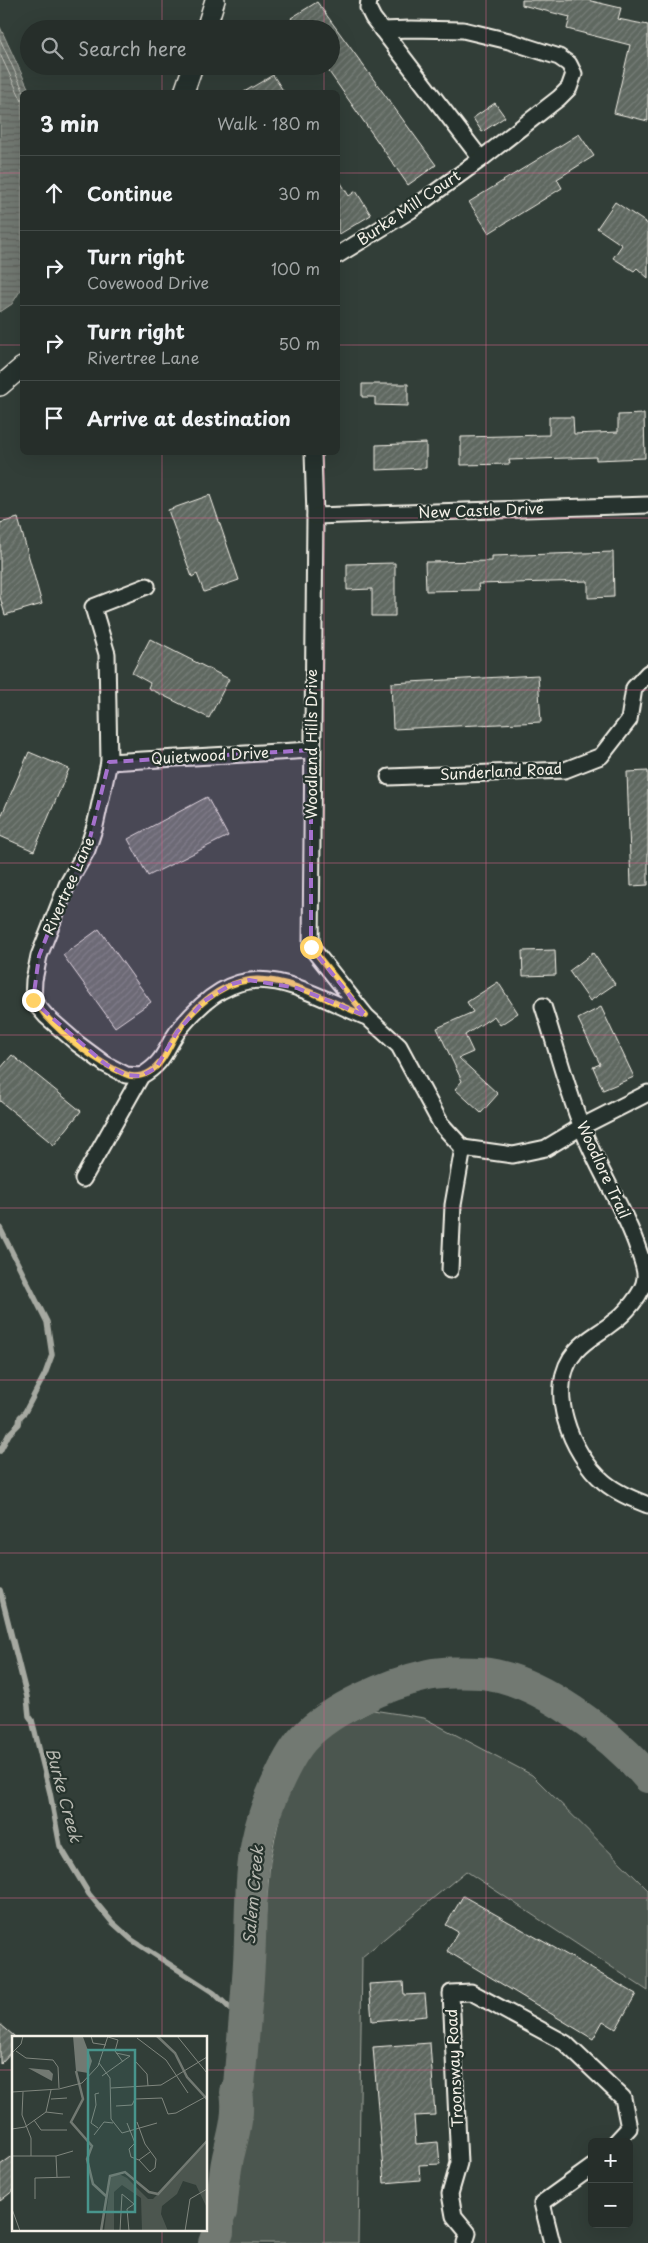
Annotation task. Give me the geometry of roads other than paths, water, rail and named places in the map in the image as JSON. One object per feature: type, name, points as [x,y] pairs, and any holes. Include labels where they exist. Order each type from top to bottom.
[{"type":"street","points":[[209,20],[215,0]]},
{"type":"street","points":[[369,0],[368,8],[382,30],[480,159]]},
{"type":"street","name":"Burke Mill Court","points":[[340,254],[411,210],[480,159],[569,88],[574,74],[569,64],[560,57],[509,41],[463,30],[382,30]]},
{"type":"street","points":[[185,90],[190,75]]},
{"type":"street","points":[[0,386],[20,370]]},
{"type":"street","name":"Woodland Hills Drive","points":[[313,455],[315,516],[311,947],[366,1016]]},
{"type":"street","name":"New Castle Drive","points":[[315,516],[648,505]]},
{"type":"street","name":"Rivertree Lane","points":[[141,1076],[126,1075],[105,1064],[52,1021],[33,1000],[34,980],[39,956],[66,885],[87,850],[95,826],[110,762],[108,654],[93,607],[147,586]]},
{"type":"street","name":"Sunderland Road","points":[[389,777],[565,770],[601,756],[629,720],[634,688],[648,673]]},
{"type":"street","name":"Quietwood Drive","points":[[110,762],[312,750]]},
{"type":"street","points":[[83,1179],[141,1076],[156,1068],[177,1032],[204,1001],[232,984],[249,980],[265,980],[297,988],[366,1016],[399,1046],[441,1124],[463,1148],[513,1155],[546,1148],[581,1126],[648,1093]]},
{"type":"street","name":"Woodlore Trail","points":[[543,1006],[581,1126],[633,1233],[643,1263],[645,1278],[639,1293],[616,1320],[596,1333],[576,1350],[567,1363],[562,1387],[562,1412],[567,1428],[593,1471],[618,1492],[648,1505]]},
{"type":"street","points":[[450,1270],[452,1205],[463,1148]]},
{"type":"street","name":"Troonsway Road","points":[[465,2243],[468,2233],[454,2216],[450,2194],[459,2163],[451,1993],[471,1992],[565,2043],[623,2098],[629,2128],[620,2138]]},
{"type":"street","points":[[552,2243],[542,2203],[588,2170]]},
{"type":"water","points":[[0,27],[20,70],[20,75],[22,75],[29,90],[20,90],[20,291],[12,304],[0,312]]},
{"type":"waterway","name":"Burke Creek","points":[[0,1228],[47,1322],[52,1355],[45,1374],[25,1412],[20,1417],[19,1424],[9,1434],[0,1451]]},
{"type":"waterway","name":"Burke Creek","points":[[0,1590],[27,1697],[29,1716],[32,1720],[50,1793],[60,1846],[89,1894],[112,1922],[132,1940],[214,1993],[243,2021]]},
{"type":"waterway","name":"Salem Creek","points":[[214,2243],[218,2232],[225,2171],[237,2117],[236,2092],[239,2086],[247,1993],[253,1872],[258,1836],[275,1788],[286,1765],[304,1738],[316,1727],[345,1707],[396,1684],[433,1674],[454,1672],[481,1673],[503,1677],[526,1685],[572,1711],[615,1744],[648,1777]]}]
